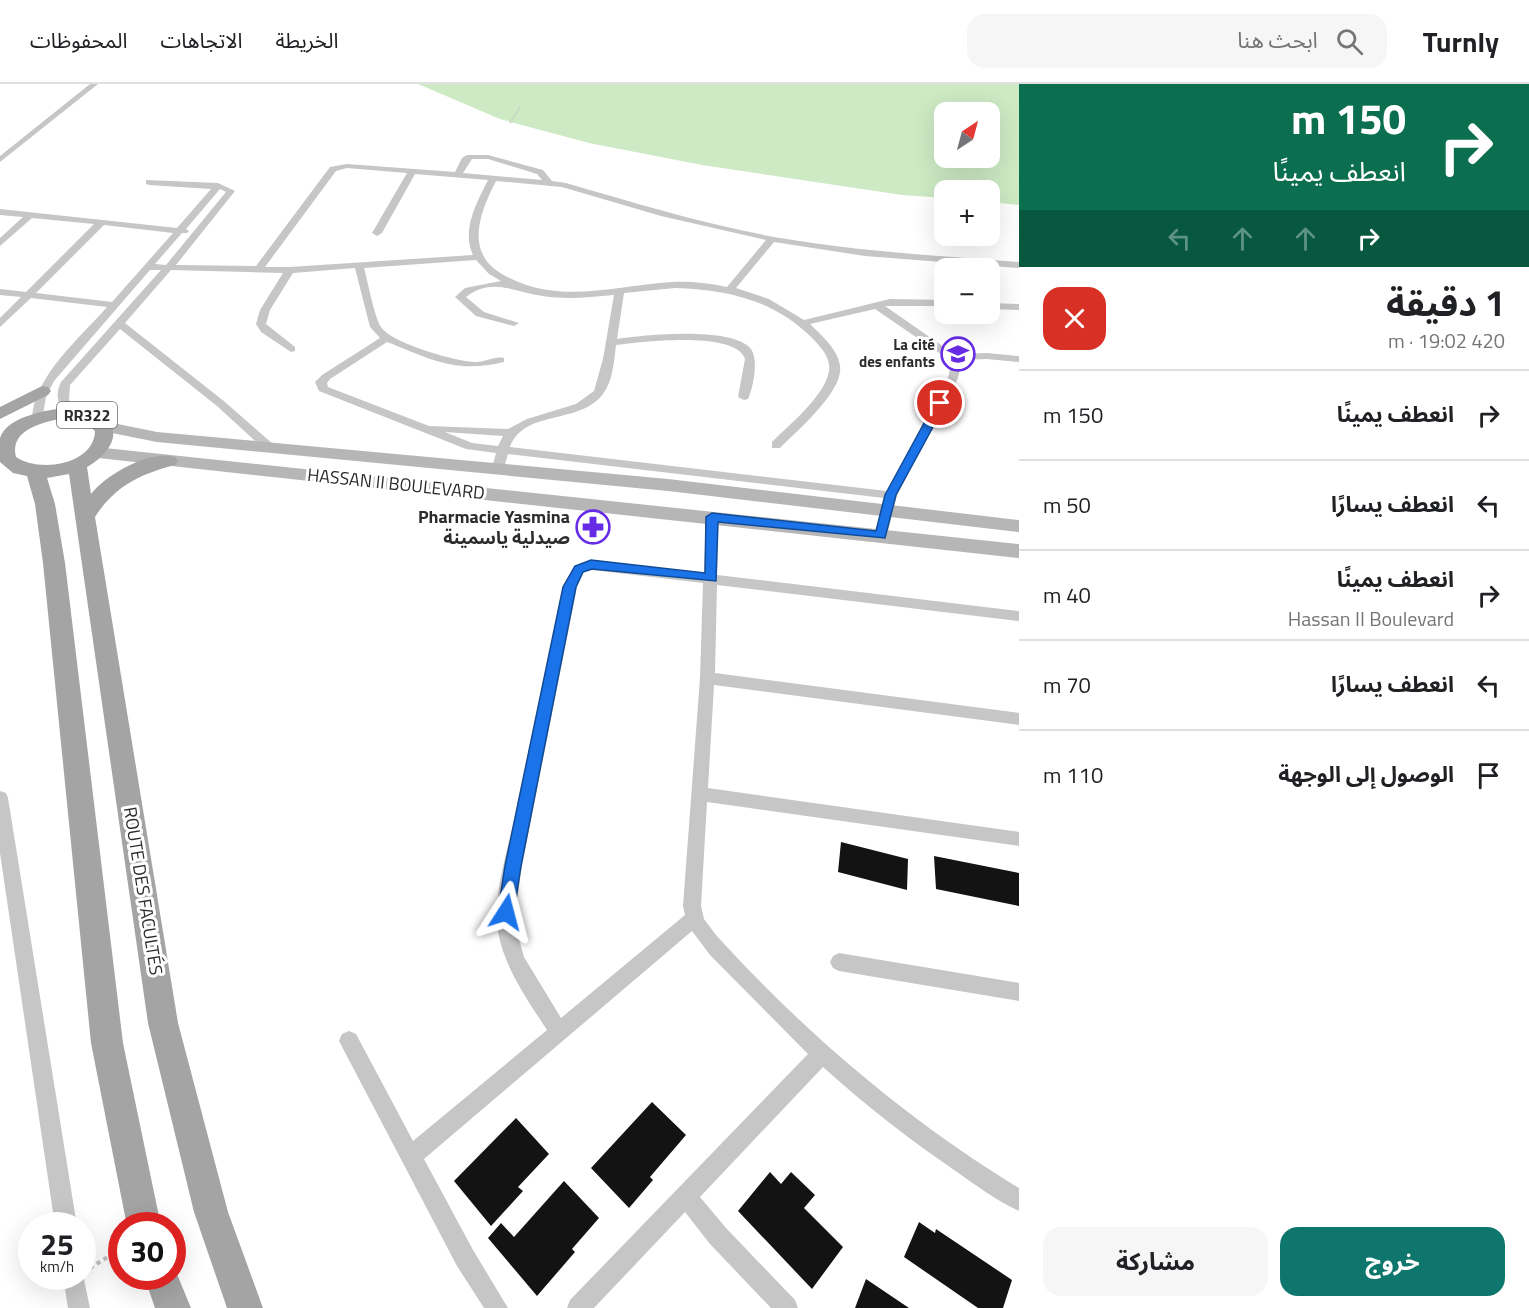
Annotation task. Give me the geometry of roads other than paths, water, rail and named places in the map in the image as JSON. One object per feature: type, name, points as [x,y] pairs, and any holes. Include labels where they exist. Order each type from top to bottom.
[{"type":"main road","points":[[0,414],[42,391]]},
{"type":"main road","name":"RR322","points":[[0,427],[72,412],[97,419],[103,426],[105,434],[103,444],[86,459],[51,471],[20,468],[5,460],[6,443],[13,434],[31,421]]},
{"type":"main road","name":"HASSAN II BOULEVARD","points":[[103,426],[157,437],[889,503],[1019,526]]},
{"type":"main road","name":"HASSAN II BOULEVARD","points":[[86,459],[168,461],[1019,551]]},
{"type":"main road","name":"ROUTE DES FACULTÉS","points":[[86,459],[86,516],[163,1023],[211,1212],[245,1308]]},
{"type":"main road","points":[[86,516],[96,499],[121,477],[142,466],[168,461]]},
{"type":"main road","points":[[35,471],[45,504],[54,563],[107,1042],[141,1212]]},
{"type":"main road","points":[[167,1290],[173,1308]]},
{"type":"street","points":[[0,160],[94,84]]},
{"type":"street","points":[[458,175],[465,160],[471,157],[488,156],[540,172],[548,182]]},
{"type":"street","points":[[258,270],[333,169],[347,166],[548,182],[772,239],[865,253],[1019,265]]},
{"type":"street","points":[[377,233],[412,171]]},
{"type":"street","points":[[493,178],[475,215],[473,238],[478,257],[498,276],[510,283],[560,295],[600,295],[673,285],[730,289],[773,303],[803,323],[829,352],[835,369],[833,378],[816,401],[776,445]]},
{"type":"street","points":[[72,412],[67,410],[63,401],[65,384],[168,268],[231,191],[218,186],[149,182]]},
{"type":"street","points":[[31,421],[42,391],[218,186]]},
{"type":"street","points":[[0,212],[196,233]]},
{"type":"street","points":[[0,243],[31,214]]},
{"type":"street","points":[[0,324],[102,222]]},
{"type":"street","points":[[730,289],[772,239]]},
{"type":"street","points":[[148,267],[290,270],[478,257]]},
{"type":"street","points":[[359,266],[375,327],[386,338],[449,362],[478,365],[500,360]]},
{"type":"street","points":[[290,270],[265,310],[261,324],[265,330],[291,349]]},
{"type":"street","points":[[510,283],[473,289],[464,292],[460,297],[480,314],[514,323]]},
{"type":"street","points":[[0,292],[115,305]]},
{"type":"street","points":[[418,428],[511,433],[529,423],[583,405],[597,395],[606,370],[619,292]]},
{"type":"street","points":[[803,323],[902,301],[934,302]]},
{"type":"street","points":[[878,305],[951,357],[956,365],[953,378],[889,503],[881,536]]},
{"type":"street","points":[[1000,306],[1019,307]]},
{"type":"street","points":[[119,323],[221,404],[269,447]]},
{"type":"street","points":[[610,343],[682,335],[742,347],[749,354],[750,359],[744,397]]},
{"type":"street","points":[[386,338],[326,377],[320,386],[327,392],[470,446],[889,503]]},
{"type":"street","points":[[951,357],[987,356],[1019,359]]},
{"type":"street","points":[[498,468],[511,433]]},
{"type":"street","points":[[712,517],[707,678],[693,919],[776,1012],[822,1054],[894,1115],[996,1187],[1019,1200]]},
{"type":"street","points":[[559,1031],[519,967],[512,950],[506,912],[513,866],[570,587],[579,569],[591,565],[1019,616]]},
{"type":"street","points":[[707,678],[1019,718]]},
{"type":"street","points":[[700,794],[1019,839]]},
{"type":"street","points":[[0,798],[64,1212]]},
{"type":"street","points":[[410,1157],[693,919]]},
{"type":"street","points":[[839,962],[1019,992]]},
{"type":"street","points":[[349,1041],[465,1258],[497,1308]]},
{"type":"street","points":[[578,1308],[822,1054]]},
{"type":"street","points":[[686,1197],[718,1236],[787,1308]]},
{"type":"street","points":[[76,1290],[79,1308]]},
{"type":"place","name":"La cité des enfants","points":[[958,354]]},
{"type":"place","name":"Pharmacie Yasmina صيدلية ياسمينة","points":[[593,527]]}]
